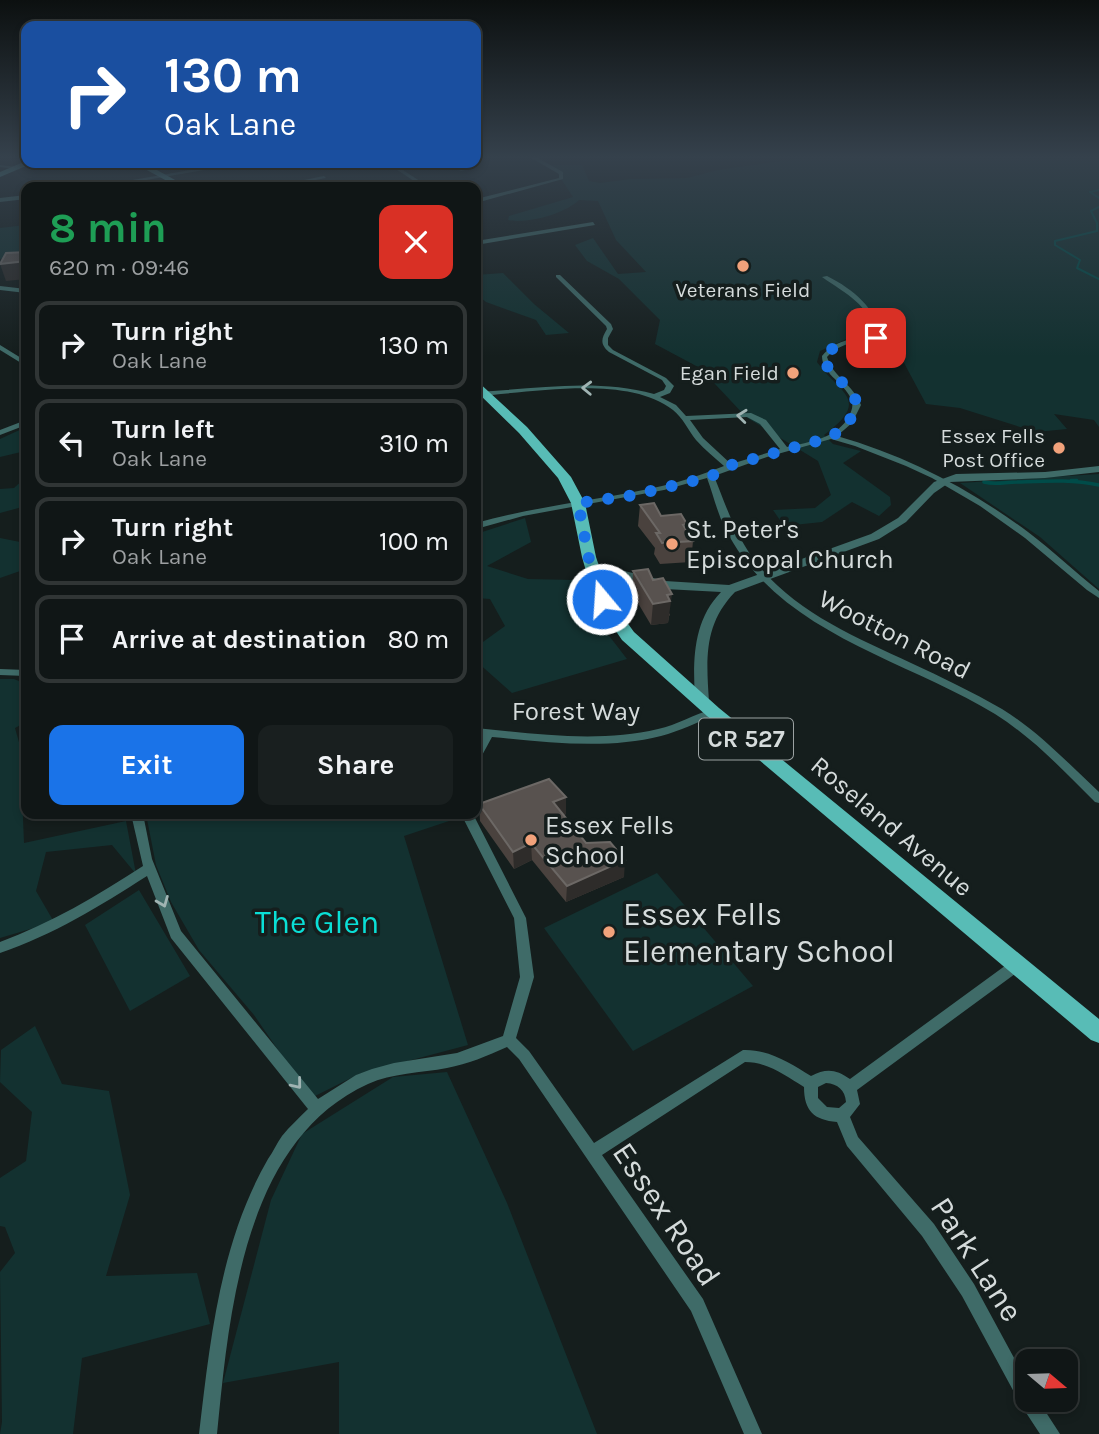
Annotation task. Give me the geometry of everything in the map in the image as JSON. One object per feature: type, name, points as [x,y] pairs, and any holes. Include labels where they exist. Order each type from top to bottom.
[{"type":"main road","name":"Roseland Avenue","points":[[481,392],[523,430],[564,477],[578,503],[602,599],[616,623],[663,670],[1099,1033]]},
{"type":"street","points":[[481,242],[593,224]]},
{"type":"street","points":[[558,276],[609,325],[605,345],[611,351],[668,383],[670,386],[667,391],[655,397]]},
{"type":"street","points":[[481,525],[532,510],[634,495],[710,477],[728,466],[831,437],[848,424],[857,405],[850,389],[826,365],[825,355],[833,348],[848,342],[882,338],[876,319],[857,296],[825,277]]},
{"type":"street","points":[[0,288],[21,290]]},
{"type":"street","points":[[0,347],[21,361]]},
{"type":"street","points":[[481,391],[574,387],[629,391],[655,397],[676,409],[699,438],[728,466]]},
{"type":"street","points":[[684,418],[717,414],[748,415],[763,422],[784,449]]},
{"type":"street","points":[[0,433],[21,424]]},
{"type":"street","points":[[831,437],[878,450],[942,480],[1006,520],[1099,595]]},
{"type":"street","points":[[708,707],[699,665],[704,628],[716,604],[731,589],[893,527],[909,516],[929,490],[942,480],[956,477],[1053,475],[1099,469]]},
{"type":"street","name":"Wootton Road","points":[[710,477],[717,502],[732,536],[764,576],[810,616],[837,632],[956,688],[1000,712],[1034,739],[1099,799]]},
{"type":"street","points":[[592,567],[665,585],[731,589]]},
{"type":"street","points":[[0,672],[21,673]]},
{"type":"street","name":"Forest Way","points":[[481,732],[586,740],[627,738],[671,730],[708,707]]},
{"type":"street","points":[[481,747],[489,733]]},
{"type":"street","points":[[138,819],[149,868],[176,934],[317,1109]]},
{"type":"street","points":[[208,1434],[216,1354],[227,1294],[248,1217],[287,1140],[317,1109],[360,1080],[404,1066],[450,1061],[509,1040],[527,977],[520,918],[470,819]]},
{"type":"street","points":[[0,948],[48,930],[84,911],[149,868]]},
{"type":"street","points":[[849,1088],[1018,964]]},
{"type":"street","name":"Essex Road","points":[[509,1040],[524,1055],[696,1305],[753,1434]]},
{"type":"street","points":[[592,1153],[743,1056],[752,1055],[770,1060],[811,1084]]},
{"type":"street","points":[[825,1076],[834,1077],[849,1088],[853,1104],[842,1115],[824,1114],[816,1108],[809,1092],[811,1084],[825,1076]]},
{"type":"street","name":"Park Lane","points":[[842,1115],[852,1141],[928,1230],[968,1290],[1015,1377]]},
{"type":"street","name":"Park Lane","points":[[1036,1412],[1051,1434]]},
{"type":"green space","points":[[608,223],[1099,223],[1099,427],[1094,420],[1054,414],[1067,429],[1036,432],[960,408],[926,404],[888,333],[851,337],[820,351],[817,362],[842,390],[849,405],[838,423],[824,435],[833,444],[861,451],[843,463],[890,497],[891,505],[879,516],[852,502],[822,522],[784,526],[773,510],[815,508],[831,495],[818,461],[746,417],[700,368],[655,344],[660,320],[619,279],[587,261],[575,245],[593,238],[618,274],[646,272],[616,240]]},
{"type":"green space","points":[[21,226],[21,255],[0,259],[0,228]]},
{"type":"green space","points":[[503,273],[569,333],[546,335],[536,320],[486,302],[481,298],[481,275]]},
{"type":"green space","points":[[21,429],[21,452],[0,457],[0,439]]},
{"type":"green space","points":[[1099,474],[1099,589],[1040,537],[960,483]]},
{"type":"green space","points":[[21,482],[21,507],[0,513],[0,489],[14,488]]},
{"type":"green space","points":[[525,518],[531,542],[487,566],[528,579],[575,580],[600,624],[627,659],[512,693],[481,665],[481,643],[505,626],[490,599],[481,598],[481,532]]},
{"type":"green space","points":[[0,538],[20,542],[21,571],[0,578]]},
{"type":"green space","points":[[0,679],[14,679],[21,682],[21,725],[15,728],[21,749],[21,819],[24,843],[126,821],[136,874],[112,845],[46,852],[36,891],[54,922],[0,938]]},
{"type":"green space","name":"The Glen","points":[[147,819],[455,819],[404,836],[468,1045],[359,1074],[311,1098],[254,1015],[199,950],[171,902],[156,865]]},
{"type":"green space","points":[[657,873],[753,986],[633,1051],[544,928]]},
{"type":"green space","points":[[139,890],[190,976],[130,1011],[85,925]]},
{"type":"green space","points":[[35,1026],[62,1084],[109,1091],[130,1195],[106,1276],[197,1273],[210,1324],[82,1358],[73,1434],[0,1434],[0,1272],[15,1253],[5,1227],[0,1226],[0,1178],[26,1161],[32,1112],[0,1082],[1,1050]]},
{"type":"green space","points":[[447,1072],[507,1203],[597,1434],[339,1434],[339,1362],[223,1383],[271,1200],[302,1134],[393,1077]]},
{"type":"building","points":[[21,252],[21,262],[0,264],[6,253]]},
{"type":"building","points":[[654,503],[661,516],[681,514],[687,524],[683,525],[693,541],[662,543],[656,533],[660,533],[640,505]]},
{"type":"building","points":[[648,569],[653,580],[663,578],[672,594],[667,595],[670,601],[653,604],[633,571]]},
{"type":"building","name":"Essex Fells School","points":[[549,779],[566,797],[553,802],[586,843],[610,842],[625,860],[567,886],[531,843],[513,852],[481,803]]},
{"type":"waterway","points":[[1097,223],[1097,231],[1055,241],[1055,245],[1080,260],[1077,268],[1099,279]]},
{"type":"waterway","points":[[1071,480],[1077,480]]},
{"type":"waterway","points":[[984,482],[1058,481],[1099,485]]},
{"type":"place","name":"Veterans Field","points":[[743,266]]},
{"type":"place","name":"Egan Field","points":[[793,373]]},
{"type":"place","name":"Essex Fells Post Office","points":[[1059,448]]},
{"type":"place","name":"St. Peter's Episcopal Church","points":[[672,544]]},
{"type":"place","name":"Essex Fells School","points":[[531,840]]},
{"type":"place","name":"Essex Fells Elementary School","points":[[609,932]]},
{"type":"route","points":[[602,599],[589,559],[578,503],[634,495],[710,477],[728,466],[831,437],[848,424],[857,405],[850,389],[829,369],[824,357],[829,351],[844,344],[876,338]]}]
